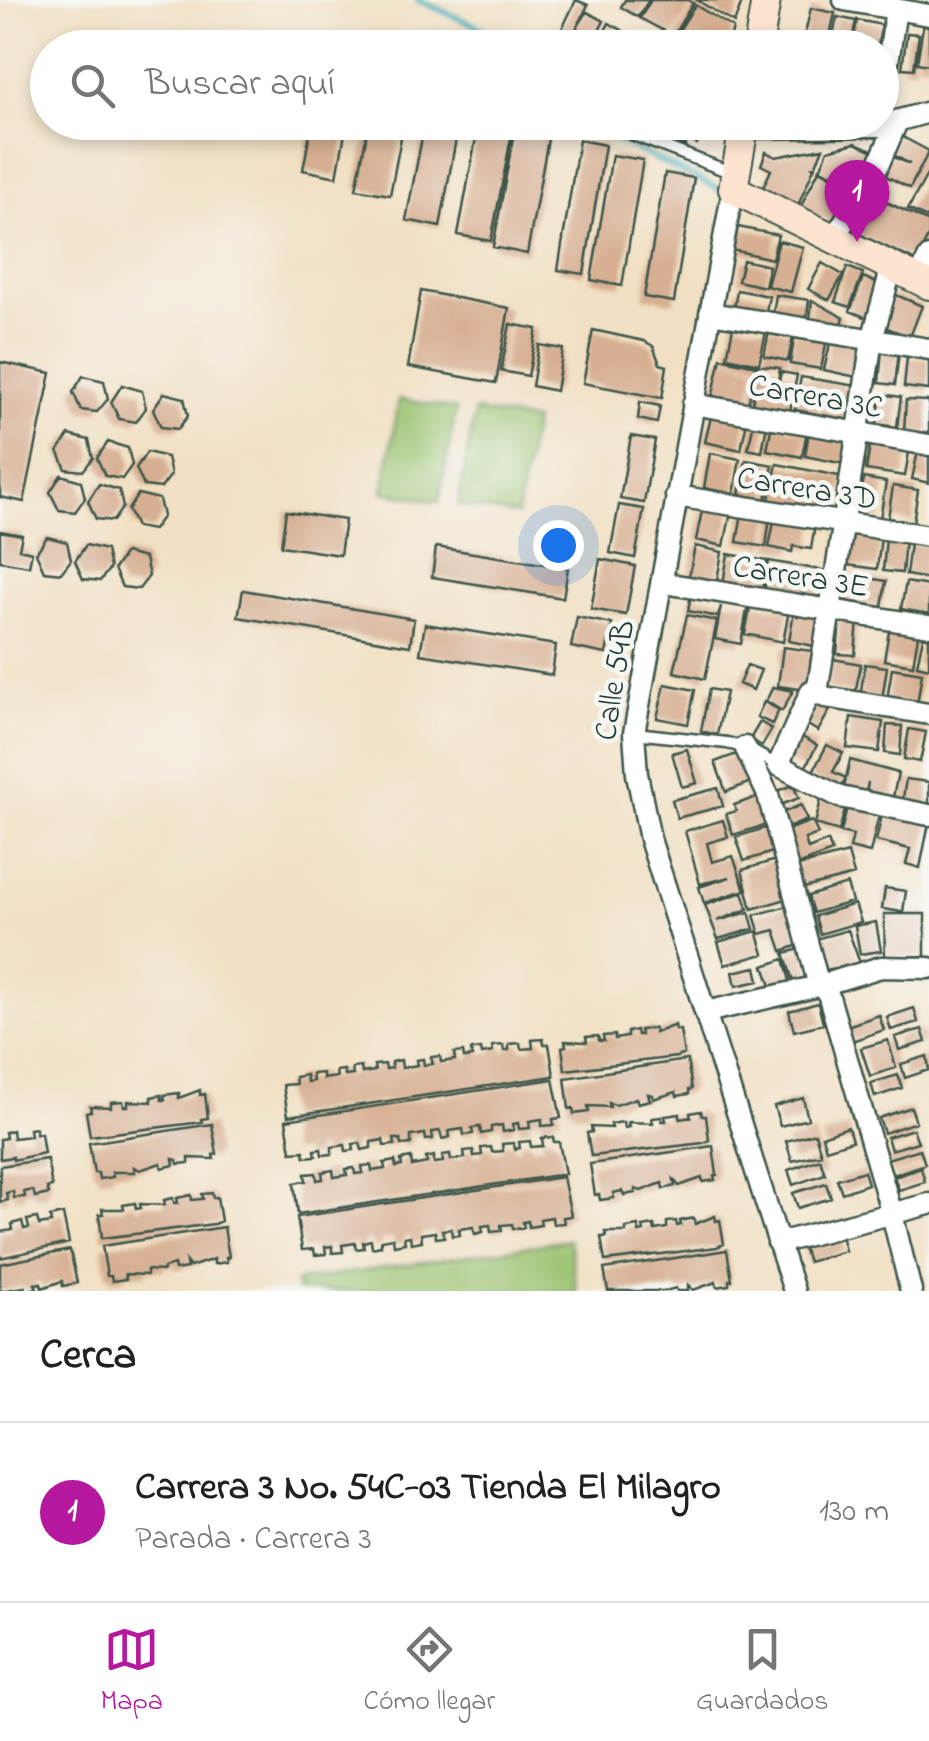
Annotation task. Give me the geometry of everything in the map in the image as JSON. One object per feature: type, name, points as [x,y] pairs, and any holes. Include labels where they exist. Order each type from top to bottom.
[{"type":"street","points":[[761,30],[766,0]]},
{"type":"street","points":[[844,0],[929,15]]},
{"type":"street","points":[[893,30],[896,10]]},
{"type":"street","points":[[899,119],[929,112]]},
{"type":"street","name":"Calle 54B","points":[[741,140],[634,733],[637,774],[650,840],[794,1291]]},
{"type":"street","points":[[834,238],[876,170],[881,140]]},
{"type":"street","points":[[734,182],[892,266],[926,274]]},
{"type":"street","points":[[892,266],[872,340],[814,692],[778,765],[840,797],[929,814]]},
{"type":"street","points":[[710,312],[929,349]]},
{"type":"street","name":"Carrera 3C","points":[[693,404],[929,445]]},
{"type":"street","name":"Carrera 3D","points":[[676,496],[929,536]]},
{"type":"street","name":"Carrera 3E","points":[[664,583],[929,626]]},
{"type":"street","points":[[814,692],[929,714]]},
{"type":"street","points":[[745,747],[768,795],[892,1214],[911,1291]]},
{"type":"street","points":[[706,1012],[881,967],[928,972]]},
{"type":"street","points":[[778,1243],[929,1204]]},
{"type":"lane","points":[[640,140],[734,182]]},
{"type":"lane","points":[[634,733],[745,747],[778,765]]},
{"type":"green space","points":[[399,399],[456,409],[439,502],[383,492]]},
{"type":"green space","points":[[475,411],[534,421],[517,515],[458,505]]},
{"type":"green space","points":[[569,1240],[577,1291],[298,1291],[296,1281]]},
{"type":"building","points":[[576,0],[588,5],[576,29],[587,12],[604,21],[599,30],[561,30]]},
{"type":"building","points":[[625,0],[649,0],[638,17],[621,7]]},
{"type":"building","points":[[651,0],[693,3],[677,30],[662,30],[640,18]]},
{"type":"building","points":[[697,0],[743,0],[734,23]]},
{"type":"building","points":[[695,5],[733,28],[732,30],[679,30]]},
{"type":"building","points":[[811,8],[835,13],[831,30],[806,30]]},
{"type":"building","points":[[837,17],[856,21],[854,30],[834,30]]},
{"type":"building","points":[[857,20],[882,25],[881,30],[855,30]]},
{"type":"building","points":[[924,21],[929,22],[929,65],[917,63]]},
{"type":"building","points":[[907,33],[919,34],[914,69],[902,68]]},
{"type":"building","points":[[899,135],[929,151],[910,188],[878,172],[887,154],[910,164],[888,152]]},
{"type":"building","points":[[309,140],[344,140],[337,177],[303,170]]},
{"type":"building","points":[[366,140],[401,140],[390,195],[356,189]]},
{"type":"building","points":[[422,140],[456,140],[440,227],[406,220]]},
{"type":"building","points":[[476,140],[511,140],[491,241],[458,235]]},
{"type":"building","points":[[513,140],[548,140],[527,254],[493,247]]},
{"type":"building","points":[[579,140],[605,145],[584,274],[558,270]]},
{"type":"building","points":[[855,143],[879,153],[863,188],[820,169],[828,150]]},
{"type":"building","points":[[823,148],[815,167],[811,166],[814,168],[796,210],[760,194],[771,170],[761,165],[766,152],[776,157]]},
{"type":"building","points":[[612,155],[643,160],[622,286],[591,280]]},
{"type":"building","points":[[819,170],[856,188],[838,225],[800,208]]},
{"type":"building","points":[[929,171],[929,219],[908,209]]},
{"type":"building","points":[[665,173],[694,178],[674,302],[644,297]]},
{"type":"building","points":[[867,193],[929,222],[924,245],[929,249],[922,264],[850,230]]},
{"type":"building","points":[[738,227],[778,235],[772,259],[733,250]]},
{"type":"building","points":[[779,241],[803,247],[791,292],[767,286]]},
{"type":"building","points":[[743,260],[769,266],[765,287],[738,281]]},
{"type":"building","points":[[822,263],[843,275],[829,300],[808,289]]},
{"type":"building","points":[[847,267],[863,273],[850,307],[835,302]]},
{"type":"building","points":[[863,277],[882,285],[870,319],[850,311]]},
{"type":"building","points":[[737,290],[769,296],[765,316],[734,309]]},
{"type":"building","points":[[421,291],[509,308],[496,383],[408,367]]},
{"type":"building","points":[[894,294],[922,306],[910,337],[882,326]]},
{"type":"building","points":[[776,295],[809,300],[806,324],[772,320]]},
{"type":"building","points":[[812,300],[844,318],[839,331],[809,327]]},
{"type":"building","points":[[734,322],[767,328],[759,364],[727,357]]},
{"type":"building","points":[[510,324],[537,329],[528,376],[501,371]]},
{"type":"building","points":[[770,327],[794,332],[788,361],[764,356]]},
{"type":"building","points":[[593,330],[653,346],[660,364],[667,366],[662,398],[583,383]]},
{"type":"building","points":[[795,333],[827,339],[821,369],[790,364]]},
{"type":"building","points":[[831,339],[867,347],[861,378],[824,370]]},
{"type":"building","points":[[539,345],[563,349],[556,391],[532,386]]},
{"type":"building","points":[[882,350],[899,352],[895,385],[879,383]]},
{"type":"building","points":[[907,357],[929,360],[929,390],[904,387]]},
{"type":"building","points":[[721,358],[756,366],[748,405],[712,398]]},
{"type":"building","points":[[0,362],[51,373],[24,502],[0,497]]},
{"type":"building","points":[[758,365],[780,368],[776,395],[781,372],[797,375],[790,411],[752,405]]},
{"type":"building","points":[[83,376],[104,381],[108,399],[97,412],[81,410],[73,392]]},
{"type":"building","points":[[801,377],[857,386],[851,420],[795,410]]},
{"type":"building","points":[[122,385],[142,391],[146,408],[136,422],[119,419],[111,402]]},
{"type":"building","points":[[164,393],[184,398],[188,416],[178,429],[161,427],[153,409]]},
{"type":"building","points":[[881,394],[901,397],[897,427],[877,424]]},
{"type":"building","points":[[906,400],[929,401],[929,433],[904,431]]},
{"type":"building","points":[[640,402],[660,406],[657,423],[638,419]]},
{"type":"building","points":[[712,413],[747,421],[741,450],[705,442]]},
{"type":"building","points":[[754,422],[767,424],[762,452],[748,449]]},
{"type":"building","points":[[772,424],[807,431],[802,457],[767,450]]},
{"type":"building","points":[[809,431],[849,438],[845,464],[805,456]]},
{"type":"building","points":[[69,435],[89,440],[93,458],[83,471],[66,469],[58,451]]},
{"type":"building","points":[[631,436],[655,440],[644,503],[620,499]]},
{"type":"building","points":[[871,440],[910,446],[905,476],[866,470]]},
{"type":"building","points":[[108,442],[128,448],[132,465],[122,479],[105,476],[97,458]]},
{"type":"building","points":[[919,447],[929,449],[929,483],[912,479]]},
{"type":"building","points":[[147,452],[167,457],[171,475],[161,488],[144,486],[136,468]]},
{"type":"building","points":[[710,453],[740,459],[734,494],[704,488]]},
{"type":"building","points":[[746,460],[773,465],[766,500],[739,494]]},
{"type":"building","points":[[777,464],[844,477],[837,514],[769,500]]},
{"type":"building","points":[[61,475],[81,481],[85,498],[75,512],[59,510],[50,492]]},
{"type":"building","points":[[864,478],[886,482],[880,519],[857,516]]},
{"type":"building","points":[[99,484],[119,490],[123,507],[113,521],[96,519],[88,501]]},
{"type":"building","points":[[893,486],[918,490],[913,523],[888,518]]},
{"type":"building","points":[[138,494],[159,499],[163,516],[153,530],[136,527],[128,510]]},
{"type":"building","points":[[619,505],[644,509],[635,558],[610,553]]},
{"type":"building","points":[[703,506],[731,512],[724,546],[696,540]]},
{"type":"building","points":[[286,511],[345,520],[340,555],[281,546]]},
{"type":"building","points":[[742,513],[770,517],[766,547],[737,542]]},
{"type":"building","points":[[775,517],[815,525],[811,549],[793,546],[792,552],[769,547]]},
{"type":"building","points":[[0,531],[22,535],[19,549],[32,552],[29,566],[0,561]]},
{"type":"building","points":[[851,533],[881,537],[877,569],[847,565]]},
{"type":"building","points":[[47,537],[67,542],[71,560],[61,573],[44,571],[36,553]]},
{"type":"building","points":[[886,538],[905,540],[902,573],[883,571]]},
{"type":"building","points":[[910,544],[929,546],[929,579],[906,575]]},
{"type":"building","points":[[86,545],[106,550],[110,568],[100,581],[83,579],[75,561]]},
{"type":"building","points":[[695,546],[722,552],[716,586],[688,581]]},
{"type":"building","points":[[436,547],[568,568],[563,598],[432,577]]},
{"type":"building","points":[[125,553],[145,558],[149,576],[139,589],[122,587],[114,569]]},
{"type":"building","points":[[728,554],[767,561],[762,591],[723,584]]},
{"type":"building","points":[[600,559],[635,566],[626,615],[591,609]]},
{"type":"building","points":[[769,561],[827,571],[822,602],[764,592]]},
{"type":"building","points":[[850,575],[886,581],[882,607],[846,601]]},
{"type":"building","points":[[906,582],[929,586],[929,614],[901,609]]},
{"type":"building","points":[[243,590],[414,619],[410,646],[238,617]]},
{"type":"building","points":[[691,595],[748,604],[741,644],[715,639],[721,606],[718,617],[688,611]]},
{"type":"building","points":[[751,603],[789,610],[783,642],[745,634]]},
{"type":"building","points":[[794,611],[825,617],[819,647],[789,641]]},
{"type":"building","points":[[687,615],[717,621],[705,679],[674,672]]},
{"type":"building","points":[[577,617],[612,624],[606,654],[571,647]]},
{"type":"building","points":[[840,619],[858,620],[855,655],[837,654]]},
{"type":"building","points":[[425,624],[556,645],[552,675],[420,654]]},
{"type":"building","points":[[890,625],[919,630],[913,665],[884,660]]},
{"type":"building","points":[[924,633],[929,634],[929,668],[917,665]]},
{"type":"building","points":[[783,647],[812,651],[807,690],[778,686]]},
{"type":"building","points":[[833,659],[861,664],[855,694],[828,689]]},
{"type":"building","points":[[865,664],[887,667],[882,700],[860,697]]},
{"type":"building","points":[[747,665],[761,670],[753,690],[739,684]]},
{"type":"building","points":[[892,668],[922,673],[917,705],[887,700]]},
{"type":"building","points":[[665,684],[695,690],[688,724],[657,718]]},
{"type":"building","points":[[773,687],[793,691],[782,711],[766,701]]},
{"type":"building","points":[[709,689],[726,692],[717,735],[701,731]]},
{"type":"building","points":[[819,700],[831,708],[818,731],[806,724]]},
{"type":"building","points":[[764,702],[779,710],[772,724],[757,717]]},
{"type":"building","points":[[851,717],[883,722],[879,752],[847,748]]},
{"type":"building","points":[[760,722],[772,729],[762,746],[750,739]]},
{"type":"building","points":[[887,725],[902,726],[900,755],[885,753]]},
{"type":"building","points":[[909,729],[926,732],[920,762],[904,759]]},
{"type":"building","points":[[802,737],[817,745],[804,770],[789,762]]},
{"type":"building","points":[[827,745],[843,753],[833,772],[846,778],[840,791],[810,777]]},
{"type":"building","points":[[687,749],[697,783],[682,787],[672,753]]},
{"type":"building","points":[[739,753],[751,782],[726,792],[715,762]]},
{"type":"building","points":[[850,760],[898,773],[892,802],[866,797],[868,782],[865,797],[843,792]]},
{"type":"building","points":[[906,779],[929,782],[929,809],[902,805]]},
{"type":"building","points":[[793,785],[799,798],[780,805],[775,792]]},
{"type":"building","points":[[718,788],[723,806],[677,818],[672,800]]},
{"type":"building","points":[[760,796],[769,824],[733,835],[726,814],[736,811],[734,805]]},
{"type":"building","points":[[822,796],[847,802],[839,831],[815,824]]},
{"type":"building","points":[[848,803],[880,811],[870,853],[850,848],[853,835],[841,832]]},
{"type":"building","points":[[801,805],[807,820],[785,829],[779,814]]},
{"type":"building","points":[[883,810],[929,823],[920,868],[906,864],[910,849],[876,841]]},
{"type":"building","points":[[723,820],[728,837],[707,843],[712,862],[733,856],[745,890],[704,903],[699,887],[730,877],[700,884],[685,831]]},
{"type":"building","points":[[812,821],[818,834],[805,839],[808,849],[828,841],[832,852],[797,865],[784,831]]},
{"type":"building","points":[[765,828],[773,852],[744,861],[736,837]]},
{"type":"building","points":[[848,853],[854,875],[800,889],[794,867]]},
{"type":"building","points":[[779,859],[790,898],[752,909],[742,870]]},
{"type":"building","points":[[847,884],[852,902],[813,913],[808,896]]},
{"type":"building","points":[[885,888],[906,891],[903,912],[882,909]]},
{"type":"building","points":[[743,892],[748,909],[717,921],[749,912],[754,929],[718,939],[705,905]]},
{"type":"building","points":[[855,904],[861,922],[820,934],[815,916]]},
{"type":"building","points":[[792,905],[802,944],[782,951],[775,930],[760,934],[754,915]]},
{"type":"building","points":[[884,914],[925,914],[925,956],[885,957]]},
{"type":"building","points":[[876,922],[881,951],[860,954],[855,926]]},
{"type":"building","points":[[848,930],[860,963],[826,970],[815,939]]},
{"type":"building","points":[[757,931],[764,954],[725,965],[718,942]]},
{"type":"building","points":[[805,948],[811,976],[793,981],[784,953]]},
{"type":"building","points":[[784,959],[790,981],[772,989],[764,966]]},
{"type":"building","points":[[756,967],[759,981],[736,986],[733,972]]},
{"type":"building","points":[[818,1003],[823,1024],[794,1031],[789,1011]]},
{"type":"building","points":[[914,1008],[918,1022],[891,1030],[887,1017]]},
{"type":"building","points":[[879,1015],[884,1030],[852,1041],[847,1026]]},
{"type":"building","points":[[675,1025],[680,1030],[684,1054],[677,1057],[565,1070],[565,1041],[587,1042],[586,1037],[598,1036],[599,1041],[604,1041],[603,1036],[627,1037],[627,1032],[636,1030],[641,1035],[640,1030],[654,1028],[655,1033]]},
{"type":"building","points":[[922,1029],[926,1042],[899,1050],[895,1037]]},
{"type":"building","points":[[543,1039],[544,1044],[549,1044],[554,1076],[288,1116],[283,1085],[296,1084],[295,1077],[306,1075],[307,1082],[313,1081],[312,1074],[323,1073],[323,1079],[337,1077],[336,1071],[344,1070],[345,1076],[353,1075],[352,1068],[361,1067],[362,1073],[375,1071],[374,1065],[392,1068],[391,1062],[401,1060],[402,1068],[417,1065],[416,1060],[423,1059],[424,1065],[433,1064],[431,1057],[440,1056],[441,1062],[455,1060],[454,1053],[472,1057],[471,1050],[481,1049],[482,1054],[493,1052],[492,1046],[503,1045],[504,1051],[509,1050],[509,1044],[520,1043],[521,1049],[533,1048],[532,1040]]},
{"type":"building","points":[[888,1040],[896,1068],[870,1076],[861,1048]]},
{"type":"building","points":[[927,1056],[929,1070],[905,1078],[901,1064]]},
{"type":"building","points":[[687,1060],[692,1089],[689,1094],[677,1096],[676,1092],[653,1099],[648,1094],[650,1100],[638,1103],[636,1098],[616,1105],[609,1103],[610,1107],[588,1106],[589,1112],[574,1114],[573,1108],[569,1109],[565,1078]]},
{"type":"building","points":[[898,1075],[902,1088],[875,1097],[871,1083]]},
{"type":"building","points":[[553,1079],[561,1118],[553,1119],[554,1125],[542,1126],[542,1119],[529,1121],[530,1128],[519,1129],[518,1123],[513,1124],[514,1130],[503,1132],[502,1125],[481,1134],[480,1127],[472,1128],[473,1134],[464,1135],[463,1129],[449,1131],[450,1137],[442,1139],[440,1131],[432,1132],[433,1139],[426,1140],[425,1134],[411,1136],[411,1144],[401,1145],[400,1139],[394,1139],[395,1145],[384,1146],[383,1140],[371,1142],[371,1148],[362,1150],[360,1143],[353,1144],[354,1150],[346,1151],[345,1145],[332,1147],[332,1154],[322,1155],[321,1149],[315,1150],[316,1156],[305,1157],[304,1151],[291,1152],[286,1120]]},
{"type":"building","points":[[200,1090],[200,1095],[205,1094],[208,1118],[201,1119],[202,1122],[90,1136],[86,1112],[91,1111],[90,1106],[111,1107],[111,1102],[123,1101],[128,1106],[128,1101],[152,1102],[151,1097],[161,1095],[165,1100],[164,1095],[179,1093],[179,1098]]},
{"type":"building","points":[[803,1098],[808,1119],[780,1126],[774,1106]]},
{"type":"building","points":[[911,1107],[916,1122],[884,1133],[879,1118]]},
{"type":"building","points":[[701,1111],[706,1116],[709,1140],[703,1143],[591,1156],[587,1133],[592,1132],[591,1127],[612,1128],[611,1124],[623,1122],[624,1128],[629,1127],[628,1122],[653,1123],[652,1118],[662,1117],[666,1121],[665,1116],[680,1114],[680,1119]]},
{"type":"building","points":[[212,1124],[217,1154],[214,1159],[189,1158],[189,1163],[178,1164],[173,1159],[174,1165],[162,1168],[161,1163],[140,1170],[134,1167],[135,1172],[112,1172],[113,1177],[99,1179],[98,1173],[94,1173],[89,1143]]},
{"type":"building","points":[[848,1127],[852,1141],[826,1149],[822,1136]]},
{"type":"building","points":[[36,1128],[36,1134],[41,1133],[44,1153],[0,1159],[0,1139],[6,1138],[5,1132],[12,1130],[13,1138],[30,1136],[29,1129]]},
{"type":"building","points":[[913,1129],[918,1142],[891,1150],[887,1137]]},
{"type":"building","points":[[815,1133],[821,1154],[792,1161],[786,1141]]},
{"type":"building","points":[[553,1137],[554,1142],[559,1142],[565,1174],[298,1214],[294,1183],[306,1181],[305,1174],[316,1173],[317,1180],[323,1179],[322,1172],[333,1170],[334,1177],[347,1175],[346,1169],[354,1168],[355,1174],[363,1173],[362,1166],[371,1165],[372,1171],[385,1169],[384,1163],[395,1161],[396,1167],[402,1166],[401,1160],[411,1158],[412,1166],[427,1163],[426,1158],[434,1156],[434,1163],[443,1162],[442,1155],[450,1154],[451,1160],[465,1158],[464,1151],[482,1155],[481,1148],[503,1151],[502,1144],[513,1143],[515,1149],[520,1148],[519,1142],[530,1141],[531,1147],[543,1146],[542,1138]]},
{"type":"building","points":[[713,1146],[715,1180],[703,1182],[702,1178],[679,1186],[674,1180],[675,1186],[663,1189],[662,1183],[641,1191],[635,1189],[635,1193],[613,1193],[614,1198],[600,1200],[599,1194],[595,1195],[590,1164]]},
{"type":"building","points":[[920,1149],[925,1164],[893,1175],[887,1159]]},
{"type":"building","points":[[47,1159],[52,1187],[47,1188],[49,1194],[35,1197],[33,1190],[24,1192],[25,1197],[14,1198],[13,1191],[6,1193],[8,1200],[0,1202],[0,1166]]},
{"type":"building","points":[[820,1159],[825,1174],[793,1185],[788,1170]]},
{"type":"building","points":[[921,1168],[925,1182],[899,1190],[894,1177]]},
{"type":"building","points":[[864,1171],[868,1184],[842,1193],[837,1179]]},
{"type":"building","points":[[563,1177],[571,1216],[563,1217],[564,1223],[553,1224],[552,1217],[540,1219],[541,1225],[529,1227],[528,1221],[523,1222],[524,1228],[501,1225],[502,1231],[491,1232],[490,1225],[482,1226],[483,1232],[475,1234],[473,1227],[459,1229],[460,1235],[452,1236],[451,1229],[442,1230],[444,1237],[436,1238],[435,1232],[421,1234],[422,1241],[411,1243],[410,1236],[404,1237],[405,1243],[394,1245],[393,1238],[381,1240],[381,1246],[372,1248],[371,1240],[363,1242],[364,1248],[356,1249],[355,1243],[342,1245],[343,1252],[332,1253],[332,1246],[325,1247],[326,1254],[302,1250],[297,1217]]},
{"type":"building","points":[[826,1183],[831,1198],[798,1208],[793,1193]]},
{"type":"building","points":[[212,1193],[213,1198],[217,1197],[221,1221],[214,1224],[102,1238],[102,1209],[124,1209],[123,1205],[135,1203],[136,1209],[141,1208],[140,1204],[165,1205],[164,1200],[173,1198],[178,1203],[177,1198],[191,1195],[192,1200],[203,1199],[202,1194]]},
{"type":"building","points":[[63,1214],[69,1243],[0,1258],[0,1232],[13,1230],[12,1224],[22,1221],[24,1229],[29,1228],[27,1220],[37,1218],[39,1225],[51,1223],[50,1217]]},
{"type":"building","points":[[715,1216],[716,1221],[720,1220],[724,1244],[717,1247],[605,1261],[601,1237],[606,1237],[605,1232],[626,1232],[626,1228],[638,1226],[639,1232],[654,1225],[655,1230],[667,1228],[667,1222],[676,1221],[677,1226],[680,1221],[694,1218],[695,1224]]},
{"type":"building","points":[[224,1227],[227,1262],[214,1264],[214,1259],[190,1267],[186,1262],[187,1268],[175,1270],[174,1265],[163,1271],[147,1270],[147,1275],[125,1274],[126,1279],[112,1281],[107,1276],[102,1246]]},
{"type":"building","points":[[840,1230],[845,1251],[808,1262],[801,1241]]},
{"type":"building","points":[[70,1250],[77,1283],[63,1286],[62,1281],[42,1288],[41,1283],[26,1291],[25,1287],[0,1291],[0,1264]]},
{"type":"building","points":[[727,1250],[732,1280],[729,1285],[717,1287],[716,1282],[693,1290],[688,1285],[688,1291],[608,1291],[604,1269]]},
{"type":"waterway","points":[[418,0],[483,30]]},
{"type":"waterway","points":[[616,140],[723,191]]},
{"type":"place","name":"Carrera 3 No. 54C-03 Tienda El Milagro","points":[[857,242]]}]
